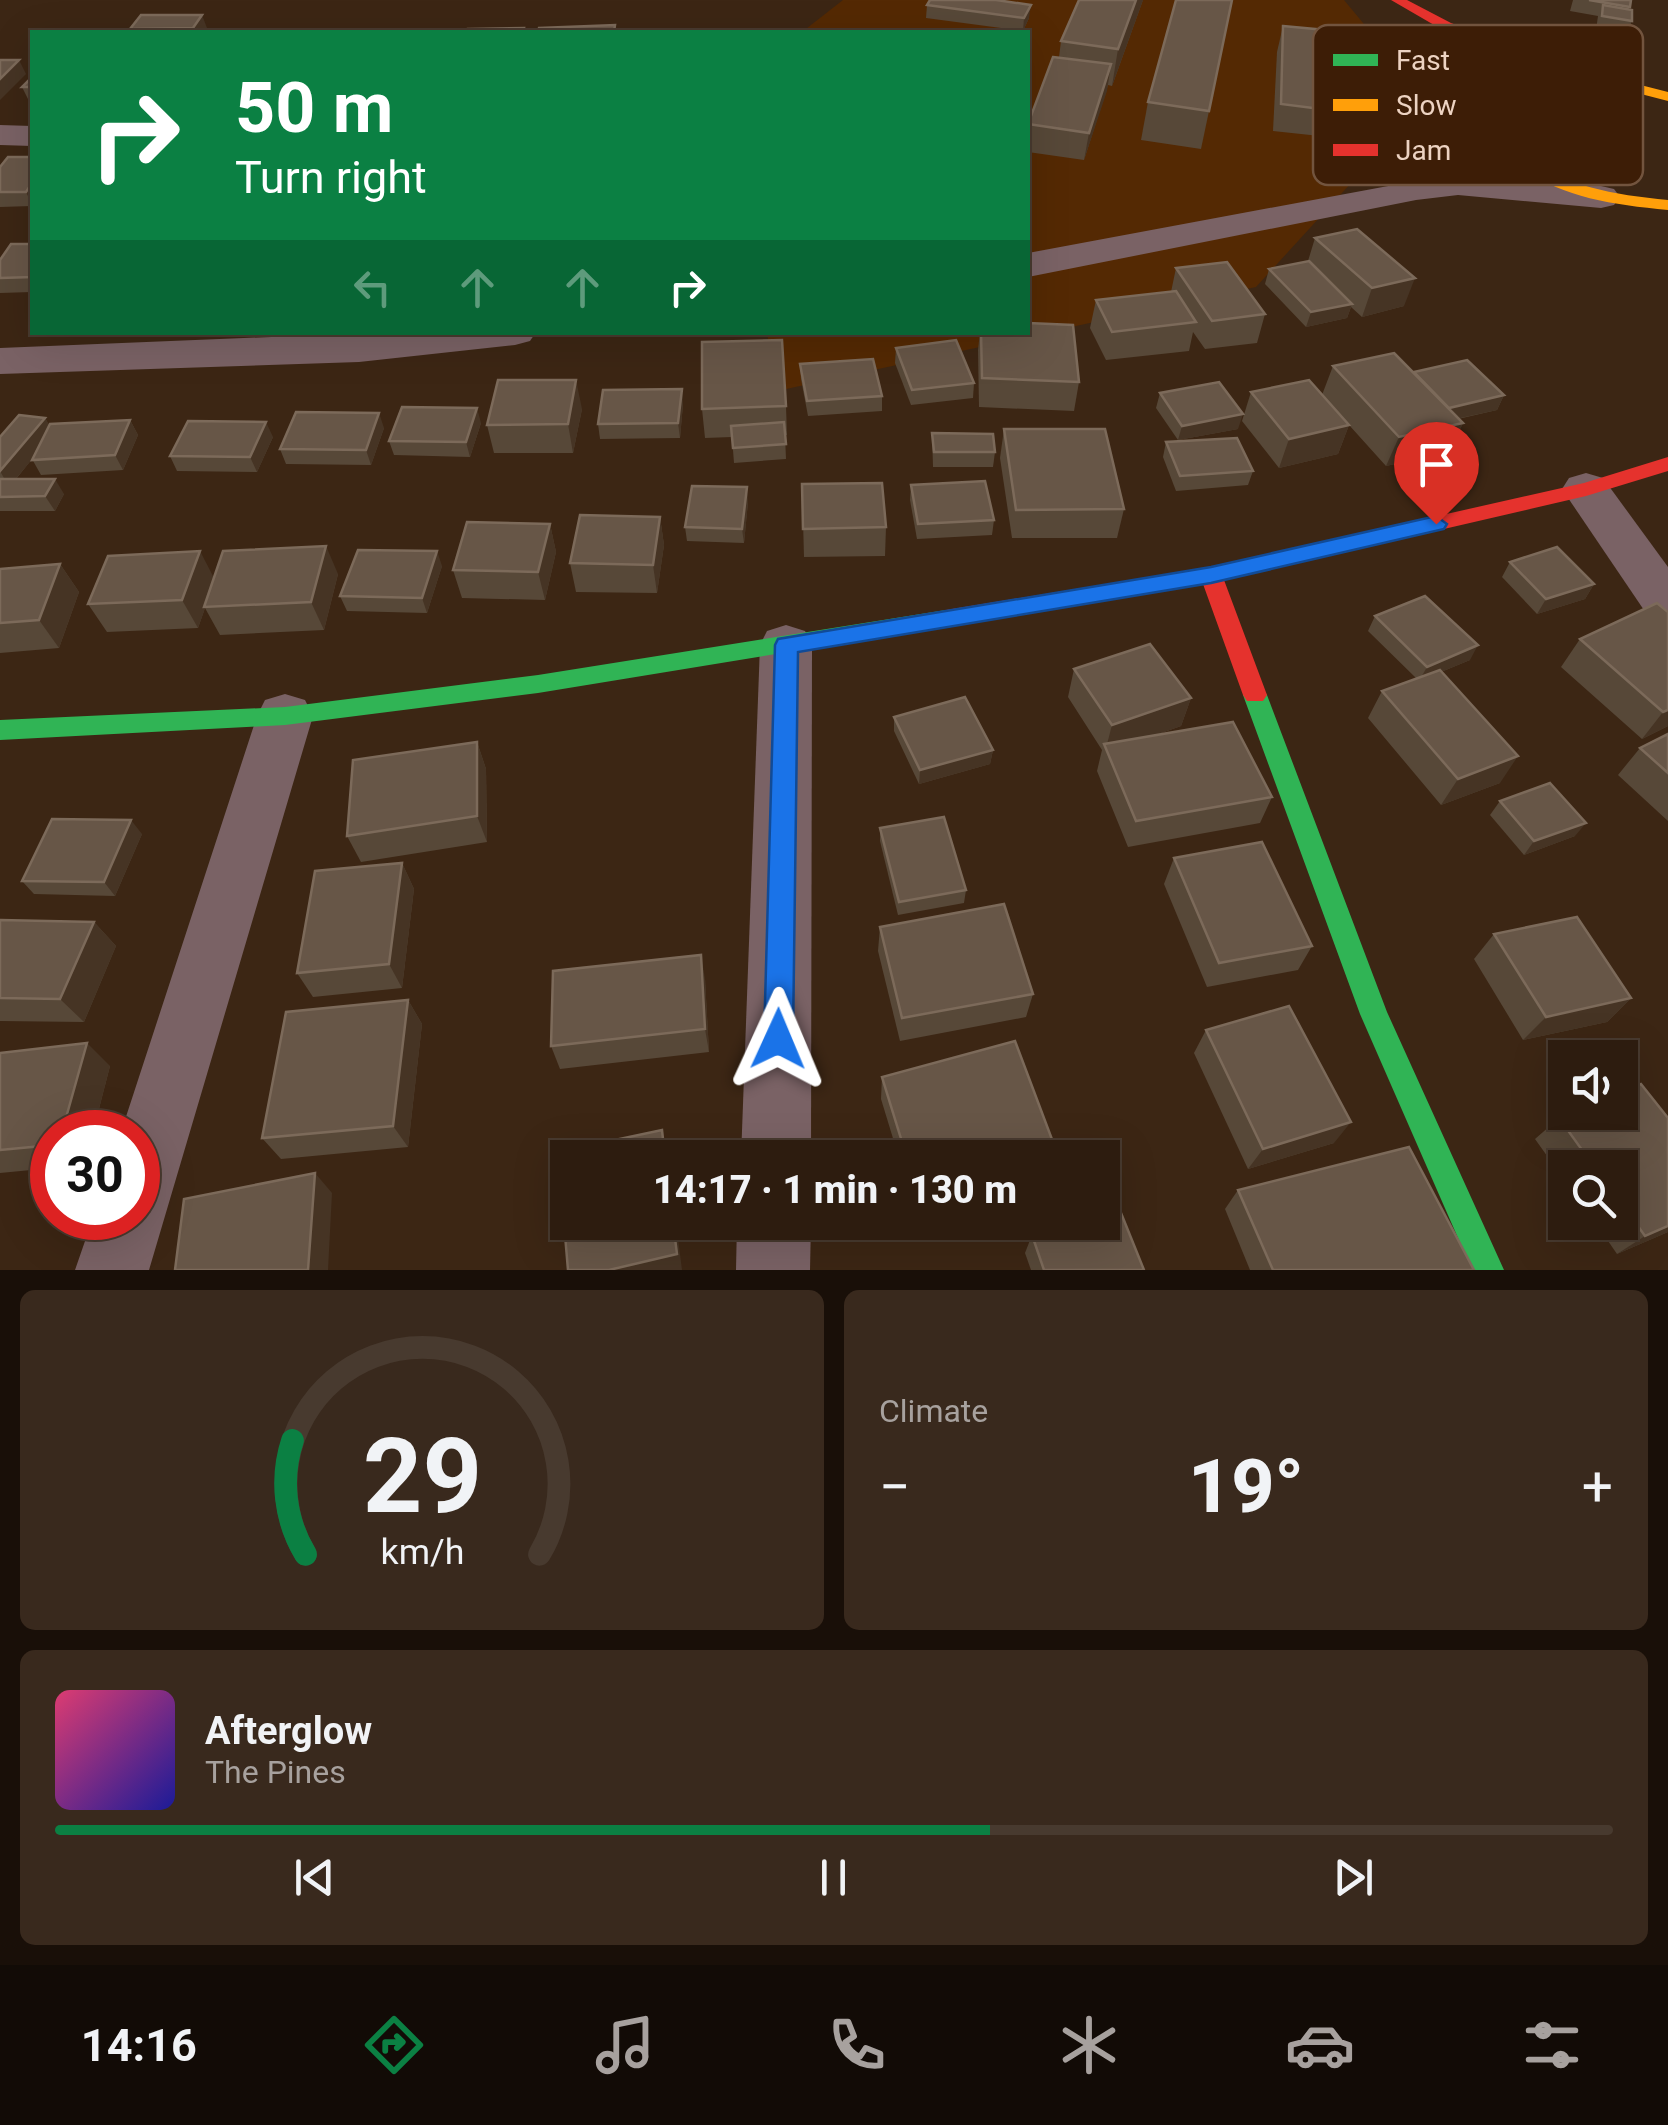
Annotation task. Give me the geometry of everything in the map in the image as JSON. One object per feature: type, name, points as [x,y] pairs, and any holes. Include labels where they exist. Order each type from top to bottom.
[{"type":"street","points":[[1397,0],[1444,25]]},
{"type":"street","points":[[0,134],[30,136]]},
{"type":"street","points":[[1416,189],[1424,185]]},
{"type":"street","points":[[1030,264],[1450,185]]},
{"type":"street","points":[[1468,185],[1668,205]]},
{"type":"street","points":[[1571,185],[1668,214]]},
{"type":"street","points":[[0,361],[359,349],[487,335]]},
{"type":"street","points":[[0,730],[285,716],[538,684],[786,645],[1211,575],[1586,489],[1668,464]]},
{"type":"street","points":[[1586,489],[1668,606]]},
{"type":"street","points":[[1211,575],[1382,1031],[1438,1171],[1488,1270]]},
{"type":"street","points":[[776,1140],[786,645]]},
{"type":"street","points":[[160,1118],[285,716]]},
{"type":"street","points":[[112,1270],[122,1240]]},
{"type":"street","points":[[774,1240],[774,1270]]},
{"type":"shaded area","points":[[843,0],[1344,0],[1365,25],[1313,25],[1313,185],[1349,185],[1256,287],[777,391],[767,335],[1030,335],[1030,30],[805,30]]},
{"type":"building","points":[[930,0],[996,0],[1031,5],[1024,18],[927,5]]},
{"type":"building","points":[[1079,0],[1136,0],[1118,49],[1061,41]]},
{"type":"building","points":[[1176,0],[1232,0],[1209,111],[1148,102]]},
{"type":"building","points":[[1589,0],[1631,0],[1630,7]]},
{"type":"building","points":[[1603,5],[1632,10],[1632,21],[1602,16]]},
{"type":"building","points":[[141,15],[202,15],[193,28],[130,29]]},
{"type":"building","points":[[615,25],[614,30],[539,28]]},
{"type":"building","points":[[1283,26],[1313,29],[1313,108],[1281,104]]},
{"type":"building","points":[[524,28],[524,30],[468,29]]},
{"type":"building","points":[[1053,57],[1111,64],[1089,133],[1030,124]]},
{"type":"building","points":[[0,60],[19,60],[0,79]]},
{"type":"building","points":[[8,157],[30,157],[30,186],[26,192],[0,192],[0,167]]},
{"type":"building","points":[[1357,229],[1415,278],[1372,288],[1315,238]]},
{"type":"building","points":[[11,244],[30,244],[30,277],[0,278],[0,260]]},
{"type":"building","points":[[1309,261],[1352,304],[1311,312],[1269,269]]},
{"type":"building","points":[[1227,262],[1265,314],[1212,321],[1176,268]]},
{"type":"building","points":[[1176,291],[1196,322],[1112,332],[1096,300]]},
{"type":"building","points":[[1030,323],[1073,325],[1079,382],[982,378],[981,335],[1030,335]]},
{"type":"building","points":[[782,340],[786,406],[702,409],[702,342]]},
{"type":"building","points":[[956,340],[974,383],[912,390],[896,348]]},
{"type":"building","points":[[1394,353],[1463,423],[1399,437],[1333,366]]},
{"type":"building","points":[[873,359],[882,396],[807,401],[800,364]]},
{"type":"building","points":[[1467,360],[1504,395],[1449,408],[1414,372]]},
{"type":"building","points":[[498,380],[576,380],[568,424],[487,425]]},
{"type":"building","points":[[1309,380],[1349,425],[1289,439],[1251,392]]},
{"type":"building","points":[[1219,382],[1243,414],[1182,426],[1160,393]]},
{"type":"building","points":[[682,389],[678,423],[598,424],[603,390]]},
{"type":"building","points":[[402,407],[477,408],[466,442],[389,441]]},
{"type":"building","points":[[296,412],[379,413],[366,450],[280,449]]},
{"type":"building","points":[[19,415],[45,418],[0,471],[0,437]]},
{"type":"building","points":[[130,420],[115,455],[32,460],[50,424]]},
{"type":"building","points":[[188,421],[266,422],[250,457],[170,456]]},
{"type":"building","points":[[784,422],[786,444],[733,448],[731,426]]},
{"type":"building","points":[[1004,429],[1105,429],[1124,509],[1016,510]]},
{"type":"building","points":[[932,433],[993,434],[995,452],[934,452]]},
{"type":"building","points":[[1237,438],[1253,471],[1180,476],[1166,442]]},
{"type":"building","points":[[0,479],[55,479],[45,496],[0,497]]},
{"type":"building","points":[[985,481],[994,520],[918,524],[911,485]]},
{"type":"building","points":[[882,483],[886,527],[803,529],[802,484]]},
{"type":"building","points":[[692,486],[747,487],[742,529],[685,527]]},
{"type":"building","points":[[580,515],[660,517],[653,565],[570,563]]},
{"type":"building","points":[[467,522],[550,524],[538,572],[453,570]]},
{"type":"building","points":[[326,546],[311,602],[204,607],[223,551]]},
{"type":"building","points":[[1557,547],[1594,584],[1546,599],[1510,562]]},
{"type":"building","points":[[358,550],[437,551],[422,598],[340,596]]},
{"type":"building","points":[[200,551],[182,600],[88,604],[108,556]]},
{"type":"building","points":[[60,564],[39,620],[0,623],[0,569]]},
{"type":"building","points":[[1425,596],[1478,645],[1427,667],[1375,616]]},
{"type":"building","points":[[1657,603],[1668,612],[1668,710],[1663,712],[1580,639]]},
{"type":"building","points":[[1150,644],[1191,698],[1112,725],[1074,669]]},
{"type":"building","points":[[1440,670],[1518,756],[1458,779],[1382,691]]},
{"type":"building","points":[[965,697],[993,750],[920,770],[894,717]]},
{"type":"building","points":[[1233,722],[1272,797],[1136,821],[1104,744]]},
{"type":"building","points":[[1668,734],[1668,773],[1640,748]]},
{"type":"building","points":[[477,742],[477,816],[347,836],[353,760]]},
{"type":"building","points":[[1550,783],[1586,823],[1534,841],[1500,801]]},
{"type":"building","points":[[944,817],[966,890],[899,902],[880,828]]},
{"type":"building","points":[[52,819],[131,820],[104,882],[22,881]]},
{"type":"building","points":[[1262,842],[1312,946],[1219,963],[1174,858]]},
{"type":"building","points":[[402,863],[389,964],[297,973],[315,871]]},
{"type":"building","points":[[1004,904],[1033,994],[902,1018],[880,927]]},
{"type":"building","points":[[1577,917],[1631,998],[1546,1017],[1494,934]]},
{"type":"building","points":[[0,920],[94,922],[60,999],[0,998]]},
{"type":"building","points":[[701,955],[705,1029],[551,1046],[553,971]]},
{"type":"building","points":[[408,1000],[393,1126],[262,1138],[286,1012]]},
{"type":"building","points":[[1289,1006],[1351,1122],[1263,1149],[1206,1030]]},
{"type":"building","points":[[1015,1041],[1052,1140],[901,1140],[882,1077]]},
{"type":"building","points":[[87,1043],[68,1110],[30,1110],[30,1147],[0,1150],[0,1053]]},
{"type":"building","points":[[1638,1085],[1668,1118],[1668,1226],[1645,1236],[1638,1226],[1638,1150],[1582,1150],[1568,1130],[1638,1130]]},
{"type":"building","points":[[662,1130],[663,1140],[615,1140]]},
{"type":"building","points":[[1409,1147],[1474,1270],[1273,1270],[1238,1190]]},
{"type":"building","points":[[315,1173],[308,1270],[175,1270],[184,1199]]},
{"type":"building","points":[[1120,1210],[1144,1270],[1044,1270],[1034,1240],[1120,1240]]},
{"type":"building","points":[[565,1240],[675,1240],[677,1254],[609,1270],[568,1270]]},
{"type":"traffic: fast","points":[[0,730],[285,716],[538,684],[946,618]]},
{"type":"traffic: fast","points":[[1255,695],[1374,1014],[1488,1270]]},
{"type":"traffic: slow","points":[[1643,90],[1668,97]]},
{"type":"traffic: slow","points":[[1562,185],[1615,199],[1668,205]]},
{"type":"traffic: jam","points":[[1397,0],[1444,25]]},
{"type":"traffic: jam","points":[[1255,695],[1211,575],[1586,489],[1668,464]]},
{"type":"traffic: jam","points":[[946,618],[1211,575]]},
{"type":"route","points":[[778,1039],[786,645],[1211,575],[1436,524]]}]
